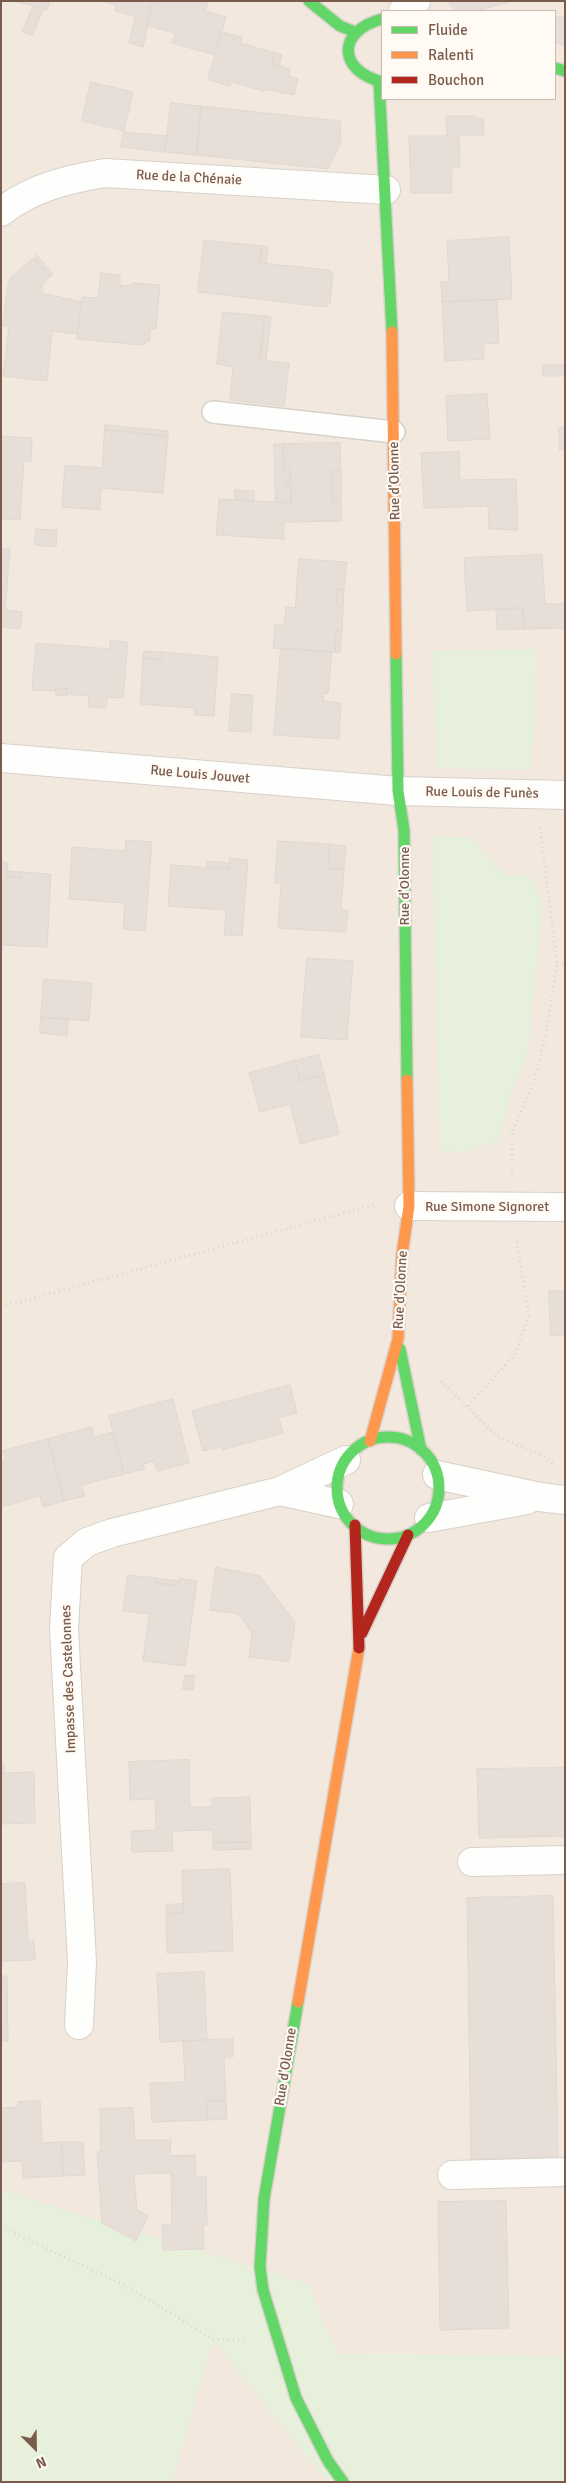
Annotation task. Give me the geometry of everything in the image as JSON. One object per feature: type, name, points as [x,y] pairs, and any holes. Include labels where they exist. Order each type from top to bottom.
[{"type":"street","points":[[309,1],[340,26],[355,32],[372,20],[381,19]]},
{"type":"street","points":[[404,10],[416,1]]},
{"type":"street","name":"Rue d'Olonne","points":[[355,32],[348,52],[351,62],[364,77],[381,82]]},
{"type":"street","name":"Rue d'Olonne","points":[[370,1441],[398,1339],[402,1255],[409,1206],[404,830],[398,791],[393,342],[382,100]]},
{"type":"street","name":"Rue de la Chénaie","points":[[1,212],[15,201],[66,179],[105,173],[386,190]]},
{"type":"street","name":"Rue Louis Jouvet","points":[[1,758],[398,791]]},
{"type":"street","name":"Rue Louis de Funès","points":[[398,791],[565,795]]},
{"type":"street","name":"Rue Simone Signoret","points":[[409,1206],[565,1207]]},
{"type":"street","name":"Rue d'Olonne","points":[[398,1339],[421,1450]]},
{"type":"street","name":"Rue d'Olonne","points":[[343,2482],[328,2461],[296,2398],[263,2290],[261,2275],[264,2199],[360,1639],[347,1515],[337,1486],[341,1469],[350,1454],[370,1441],[381,1438],[398,1438],[413,1444],[421,1450],[435,1467],[438,1499],[419,1527],[360,1639]]},
{"type":"street","name":"Impasse des Castelonnes","points":[[79,2025],[82,1962],[64,1629],[68,1558],[87,1542],[112,1533],[280,1491],[346,1460]]},
{"type":"street","points":[[437,1475],[553,1499]]},
{"type":"street","name":"Impasse des Castelonnes","points":[[280,1491],[347,1515]]},
{"type":"street","points":[[347,1515],[361,1531],[376,1538],[393,1539],[419,1527],[553,1499]]},
{"type":"street","points":[[472,1862],[565,1860]]},
{"type":"street","points":[[452,2174],[565,2172]]},
{"type":"lane","name":"Rue d'Olonne","points":[[213,412],[394,432]]},
{"type":"path","points":[[533,823],[539,824],[557,963],[547,1028],[533,1085],[512,1132],[511,1208],[529,1315],[515,1354],[468,1406],[496,1436],[544,1456],[558,1467]]},
{"type":"path","points":[[557,963],[565,964]]},
{"type":"path","points":[[1,1306],[380,1204],[409,1206]]},
{"type":"path","points":[[1,2227],[124,2285],[213,2339],[278,2342]]},
{"type":"shaded area","points":[[1,1],[565,1],[565,2356],[337,2354],[308,2284],[1,2197]]},
{"type":"shaded area","points":[[213,2339],[327,2482],[172,2482]]},
{"type":"green space","points":[[537,649],[532,770],[437,768],[432,651]]},
{"type":"green space","points":[[432,836],[471,838],[506,875],[530,876],[543,903],[528,1052],[510,1097],[499,1140],[462,1153],[440,1151]]},
{"type":"green space","points":[[1,2190],[308,2284],[337,2354],[565,2356],[565,2482],[327,2482],[213,2340],[172,2482],[1,2482]]},
{"type":"building","points":[[13,1],[50,1],[47,10],[43,9],[33,35],[22,32],[33,6]]},
{"type":"building","points":[[100,1],[153,1],[143,47],[129,43],[135,16],[115,11],[116,5]]},
{"type":"building","points":[[153,1],[208,1],[205,11],[226,17],[215,55],[172,43],[175,33],[148,26]]},
{"type":"building","points":[[448,1],[513,1],[480,10],[474,8],[471,10],[455,10]]},
{"type":"building","points":[[556,16],[565,18],[565,45],[556,42]]},
{"type":"building","points":[[222,32],[242,37],[240,43],[275,53],[272,64],[290,69],[288,76],[298,79],[294,95],[265,89],[264,91],[231,82],[230,86],[208,80]]},
{"type":"building","points":[[275,53],[282,55],[279,66],[272,64]]},
{"type":"building","points":[[91,82],[133,92],[124,131],[82,121]]},
{"type":"building","points":[[171,103],[201,106],[197,155],[165,152]]},
{"type":"building","points":[[201,106],[340,121],[341,143],[328,169],[197,155]]},
{"type":"building","points":[[446,116],[474,116],[474,118],[483,118],[484,135],[459,135],[460,167],[452,168],[452,193],[411,193],[409,136],[447,136]]},
{"type":"building","points":[[124,132],[167,136],[165,152],[121,147]]},
{"type":"building","points":[[509,237],[512,299],[442,302],[441,282],[449,281],[447,241]]},
{"type":"building","points":[[204,240],[262,246],[260,263],[329,270],[333,274],[330,303],[325,307],[198,292]]},
{"type":"building","points":[[262,246],[268,247],[266,263],[260,263]]},
{"type":"building","points":[[37,255],[53,274],[50,277],[34,258]]},
{"type":"building","points":[[34,258],[50,277],[43,283],[42,293],[81,302],[77,334],[52,331],[47,381],[3,376],[9,326],[3,326],[7,289],[11,277]]},
{"type":"building","points":[[101,273],[120,275],[120,285],[128,286],[133,283],[160,285],[156,329],[150,329],[150,340],[142,345],[77,339],[82,297],[98,298]]},
{"type":"building","points":[[497,300],[499,343],[484,344],[484,359],[445,361],[442,302]]},
{"type":"building","points":[[223,312],[265,316],[260,360],[289,363],[284,406],[230,400],[233,367],[217,364]]},
{"type":"building","points":[[265,316],[271,317],[266,360],[260,360]]},
{"type":"building","points":[[543,365],[565,365],[565,376],[543,376]]},
{"type":"building","points":[[487,394],[490,439],[448,441],[446,396]]},
{"type":"building","points":[[105,425],[168,431],[168,436],[105,430]]},
{"type":"building","points":[[559,428],[565,428],[565,449],[560,450]]},
{"type":"building","points":[[105,430],[168,436],[163,493],[101,488],[100,510],[62,507],[65,465],[102,468]]},
{"type":"building","points":[[1,436],[32,438],[31,462],[24,461],[20,520],[1,519]]},
{"type":"building","points":[[340,443],[341,471],[332,471],[333,501],[341,501],[342,521],[284,522],[284,539],[216,535],[219,499],[291,503],[291,487],[286,487],[286,482],[290,482],[290,469],[284,469],[283,444]]},
{"type":"building","points":[[274,444],[283,444],[284,469],[290,469],[290,482],[286,482],[286,487],[291,487],[291,503],[276,502]]},
{"type":"building","points":[[459,452],[460,480],[516,479],[518,530],[489,529],[488,506],[424,508],[421,453]]},
{"type":"building","points":[[332,471],[341,471],[341,501],[333,501]]},
{"type":"building","points":[[235,490],[254,491],[254,501],[235,500]]},
{"type":"building","points":[[36,529],[57,530],[56,547],[35,545]]},
{"type":"building","points":[[1,548],[10,549],[5,610],[22,612],[20,629],[1,627]]},
{"type":"building","points":[[542,555],[545,604],[565,604],[565,628],[524,629],[523,608],[467,611],[464,558]]},
{"type":"building","points":[[299,559],[347,562],[344,589],[338,589],[336,606],[343,606],[342,631],[336,630],[335,652],[273,648],[275,625],[284,625],[286,607],[295,608]]},
{"type":"building","points":[[338,589],[344,589],[343,606],[336,606]]},
{"type":"building","points":[[523,608],[524,629],[497,630],[496,609]]},
{"type":"building","points":[[336,630],[342,631],[340,653],[335,652]]},
{"type":"building","points":[[110,640],[128,642],[123,698],[107,697],[106,708],[88,707],[89,696],[67,694],[67,689],[56,688],[56,691],[32,690],[36,643],[110,649]]},
{"type":"building","points":[[281,648],[332,652],[328,694],[324,693],[323,701],[341,703],[339,739],[274,735]]},
{"type":"building","points":[[144,651],[162,652],[162,660],[143,658]]},
{"type":"building","points":[[162,652],[218,657],[214,716],[194,715],[194,708],[140,704],[143,658],[162,660]]},
{"type":"building","points":[[56,688],[67,689],[67,696],[56,695]]},
{"type":"building","points":[[232,694],[253,695],[251,732],[229,731]]},
{"type":"building","points":[[126,840],[152,842],[145,931],[123,929],[125,903],[69,899],[72,847],[125,851]]},
{"type":"building","points":[[278,841],[330,844],[328,869],[344,869],[341,910],[348,910],[346,932],[278,928],[281,883],[275,883]]},
{"type":"building","points":[[330,844],[346,846],[344,869],[328,869]]},
{"type":"building","points":[[230,858],[248,860],[242,936],[224,935],[226,910],[168,906],[171,865],[229,869]]},
{"type":"building","points":[[207,861],[230,863],[229,869],[207,867]]},
{"type":"building","points":[[1,862],[8,863],[7,877],[20,877],[20,872],[51,874],[47,947],[2,945]]},
{"type":"building","points":[[7,871],[20,872],[20,877],[7,877]]},
{"type":"building","points":[[307,958],[353,961],[347,1040],[301,1037]]},
{"type":"building","points":[[44,979],[92,983],[89,1021],[41,1017]]},
{"type":"building","points":[[41,1017],[68,1019],[67,1036],[40,1033]]},
{"type":"building","points":[[319,1055],[324,1075],[300,1081],[295,1061]]},
{"type":"building","points":[[295,1061],[300,1081],[324,1075],[339,1134],[300,1144],[290,1104],[260,1112],[249,1073]]},
{"type":"building","points":[[549,1291],[565,1291],[565,1335],[551,1336]]},
{"type":"building","points":[[290,1385],[297,1413],[279,1418],[283,1433],[222,1450],[221,1447],[203,1451],[192,1411]]},
{"type":"building","points":[[173,1399],[189,1463],[157,1471],[154,1461],[143,1464],[145,1469],[124,1474],[109,1416]]},
{"type":"building","points":[[92,1427],[94,1437],[113,1432],[124,1474],[82,1485],[85,1496],[64,1501],[48,1439]]},
{"type":"building","points":[[48,1439],[64,1501],[43,1507],[40,1496],[1,1507],[1,1461],[6,1460],[3,1451]]},
{"type":"building","points":[[216,1567],[260,1576],[295,1622],[289,1662],[249,1657],[252,1633],[238,1614],[210,1610]]},
{"type":"building","points":[[128,1575],[156,1578],[155,1583],[178,1586],[179,1578],[197,1581],[185,1666],[143,1661],[149,1614],[123,1611]]},
{"type":"building","points":[[156,1578],[178,1581],[178,1586],[155,1583]]},
{"type":"building","points":[[185,1675],[195,1676],[193,1690],[183,1689]]},
{"type":"building","points":[[189,1760],[190,1807],[212,1807],[212,1798],[250,1797],[251,1842],[213,1843],[213,1830],[172,1831],[173,1851],[132,1852],[131,1831],[156,1830],[155,1799],[130,1800],[129,1762]]},
{"type":"building","points":[[1,1764],[4,1764],[4,1773],[34,1772],[35,1823],[1,1824]]},
{"type":"building","points":[[565,1768],[565,1836],[479,1838],[477,1769]]},
{"type":"building","points":[[251,1842],[251,1849],[213,1850],[213,1843]]},
{"type":"building","points":[[230,1869],[233,1951],[167,1953],[166,1914],[183,1913],[182,1871]]},
{"type":"building","points":[[25,1883],[28,1941],[34,1941],[35,1960],[1,1961],[1,1884]]},
{"type":"building","points":[[553,1896],[558,2157],[471,2159],[467,1898]]},
{"type":"building","points":[[183,1904],[183,1913],[166,1914],[166,1905]]},
{"type":"building","points":[[204,1972],[207,2040],[160,2042],[157,1974]]},
{"type":"building","points":[[7,1976],[8,2041],[1,2041],[1,1977]]},
{"type":"building","points":[[233,2039],[233,2057],[224,2058],[226,2101],[207,2101],[207,2120],[152,2122],[150,2083],[185,2082],[183,2041]]},
{"type":"building","points":[[40,2101],[42,2143],[62,2142],[63,2176],[23,2178],[22,2161],[1,2162],[1,2108],[18,2107],[18,2102]]},
{"type":"building","points":[[207,2101],[226,2101],[227,2119],[207,2120]]},
{"type":"building","points":[[133,2108],[135,2140],[171,2140],[170,2156],[195,2155],[196,2177],[206,2176],[207,2225],[203,2225],[204,2249],[163,2250],[162,2225],[172,2224],[171,2173],[134,2174],[137,2210],[148,2216],[136,2241],[102,2223],[97,2152],[101,2151],[100,2109]]},
{"type":"building","points":[[62,2142],[83,2142],[85,2175],[63,2176]]},
{"type":"building","points":[[506,2201],[509,2328],[440,2330],[438,2202]]},
{"type":"traffic: fast","points":[[309,1],[340,26],[355,32]]},
{"type":"traffic: fast","points":[[381,19],[367,25],[357,32],[350,41],[348,51],[350,60],[357,69],[367,76],[381,82]]},
{"type":"traffic: fast","points":[[556,68],[565,71]]},
{"type":"traffic: fast","points":[[379,81],[392,332]]},
{"type":"traffic: fast","points":[[396,654],[398,791],[404,830],[407,1080]]},
{"type":"traffic: fast","points":[[400,1349],[421,1450]]},
{"type":"traffic: fast","points":[[388,1437],[407,1441],[424,1452],[435,1469],[439,1488],[435,1507],[424,1524],[407,1535],[388,1539],[369,1535],[352,1524],[341,1507],[337,1488],[341,1469],[352,1452],[369,1441],[388,1437]]},
{"type":"traffic: fast","points":[[298,2002],[264,2199],[260,2267],[263,2290],[296,2398],[328,2461],[343,2482]]},
{"type":"traffic: slow","points":[[392,332],[396,654]]},
{"type":"traffic: slow","points":[[370,1441],[398,1339],[402,1255],[409,1206],[407,1080]]},
{"type":"traffic: slow","points":[[298,2002],[359,1648]]},
{"type":"traffic: jam","points":[[355,1525],[359,1648]]},
{"type":"traffic: jam","points":[[362,1633],[408,1535]]}]
